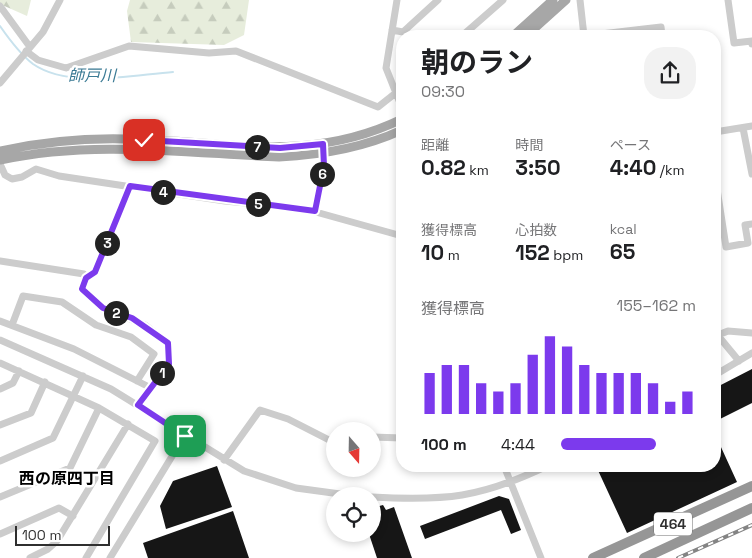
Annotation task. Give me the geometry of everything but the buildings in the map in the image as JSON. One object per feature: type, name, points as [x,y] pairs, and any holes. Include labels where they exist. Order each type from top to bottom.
[{"type":"highway","name":"464","points":[[593,558],[752,486]]},
{"type":"highway","name":"464","points":[[644,558],[752,508]]},
{"type":"main road","points":[[520,30],[553,0]]},
{"type":"main road","points":[[533,30],[566,0]]},
{"type":"main road","points":[[0,162],[31,154],[85,148],[130,148],[279,157],[324,149],[396,121]]},
{"type":"main road","points":[[0,151],[60,140],[85,139],[126,139],[324,149],[356,147],[396,132]]},
{"type":"street","points":[[0,83],[44,32],[60,0]]},
{"type":"street","points":[[396,85],[386,68],[397,0]]},
{"type":"street","points":[[405,30],[438,0]]},
{"type":"street","points":[[468,30],[501,0]]},
{"type":"street","points":[[580,0],[583,30]]},
{"type":"street","points":[[728,0],[734,43],[752,41],[752,44]]},
{"type":"street","points":[[0,6],[28,49],[38,60],[66,68],[129,46],[209,53],[236,52],[378,107],[396,92]]},
{"type":"street","points":[[635,30],[661,27],[661,30]]},
{"type":"street","points":[[392,30],[396,31]]},
{"type":"street","points":[[721,131],[752,126]]},
{"type":"street","points":[[743,128],[752,174]]},
{"type":"street","points":[[315,211],[324,166],[324,149]]},
{"type":"street","points":[[0,162],[4,175],[12,179],[22,177],[36,169],[59,176],[315,211],[396,234]]},
{"type":"street","points":[[130,186],[95,272],[86,278],[82,290],[101,307],[145,325],[169,345],[170,361],[138,405]]},
{"type":"street","points":[[721,215],[726,247],[748,243],[745,226],[752,224]]},
{"type":"street","points":[[1,264],[79,271],[86,275],[86,278]]},
{"type":"street","points":[[12,324],[22,296],[62,302],[96,325],[131,337],[154,354],[137,381]]},
{"type":"street","points":[[0,321],[74,349],[151,388]]},
{"type":"street","points":[[721,333],[728,331],[752,333]]},
{"type":"street","points":[[0,340],[83,376],[138,405],[224,460],[258,476],[296,488],[326,492]]},
{"type":"street","points":[[721,340],[738,361]]},
{"type":"street","points":[[721,371],[752,353]]},
{"type":"street","points":[[0,363],[74,395],[156,441],[86,558]]},
{"type":"street","points":[[0,389],[13,383],[19,371]]},
{"type":"street","points":[[0,461],[53,438],[83,376]]},
{"type":"street","points":[[0,425],[31,412],[45,382]]},
{"type":"street","points":[[0,497],[70,468],[99,408]]},
{"type":"street","points":[[224,460],[260,410],[288,419],[326,438]]},
{"type":"street","points":[[30,558],[41,554],[57,542],[128,424]]},
{"type":"street","points":[[110,558],[185,436]]},
{"type":"street","points":[[381,437],[396,438]]},
{"type":"street","points":[[507,472],[541,558]]},
{"type":"street","points":[[381,497],[444,499],[473,494],[512,483],[535,472]]},
{"type":"street","points":[[0,534],[59,508],[72,516]]},
{"type":"green space","points":[[0,0],[31,0],[27,16],[0,4]]},
{"type":"green space","points":[[130,0],[249,0],[244,35],[224,45],[131,42],[127,11]]},
{"type":"waterway","name":"師戸川","points":[[0,26],[28,60],[48,72],[82,78],[120,77],[173,72]]},
{"type":"railway","points":[[678,558],[752,525]]},
{"type":"district","name":"西の原四丁目","points":[[67,478]]},
{"type":"route","points":[[144,140],[280,148],[323,144],[324,166],[315,211],[225,201],[130,186],[95,272],[86,278],[82,289],[83,292],[94,299],[101,307],[132,318],[145,325],[168,343],[170,347],[168,353],[169,364],[138,405],[185,436]]}]
